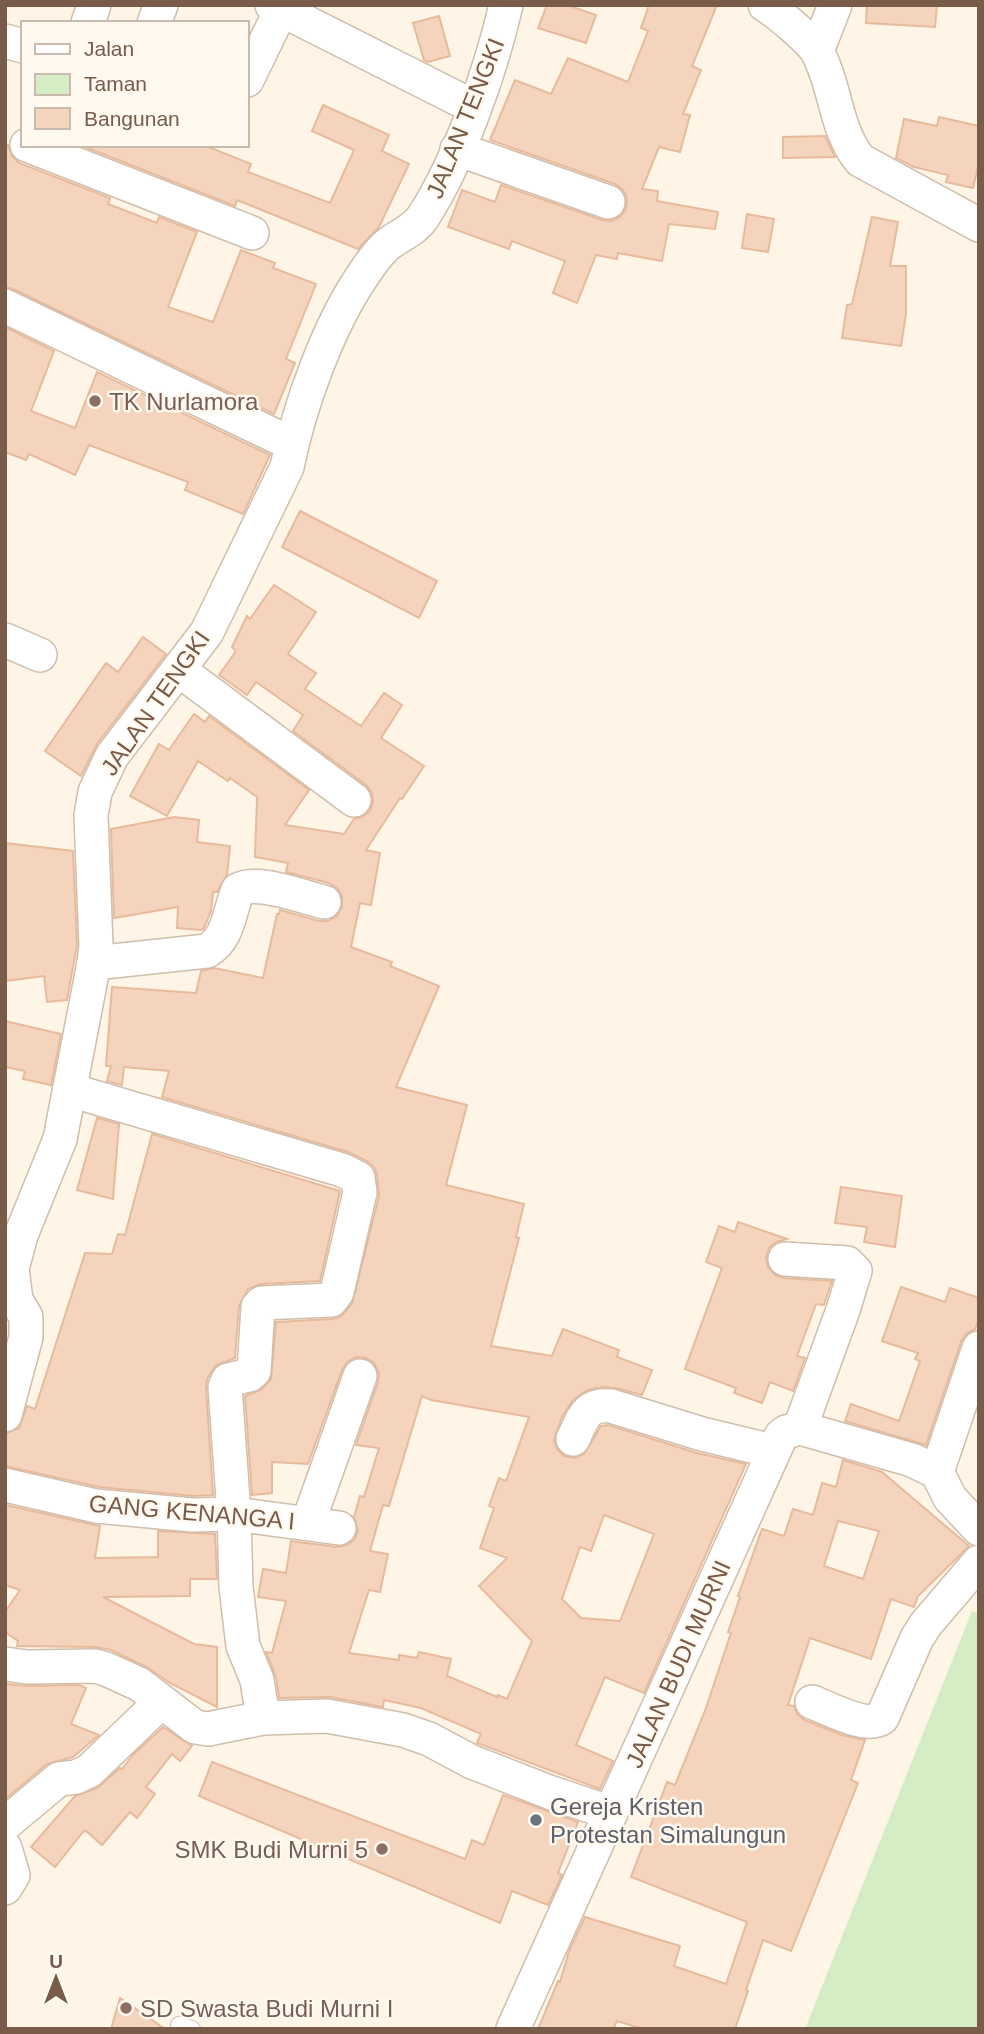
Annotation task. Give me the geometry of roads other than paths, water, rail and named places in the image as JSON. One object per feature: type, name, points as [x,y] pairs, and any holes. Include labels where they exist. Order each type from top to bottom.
[{"type":"street","name":"JALAN TENGKI","points":[[5,1415],[26,1337],[26,1317],[16,1300],[12,1269],[21,1235],[60,1139],[94,963],[96,946],[92,815],[95,792],[112,755],[206,632],[287,467],[292,444],[331,332],[362,276],[386,246],[407,234],[421,221],[442,187],[474,107],[506,5]]},
{"type":"street","points":[[765,5],[775,11],[817,51],[849,147],[860,160],[979,225]]},
{"type":"street","points":[[817,51],[835,5]]},
{"type":"street","points":[[248,78],[277,8],[474,107]]},
{"type":"street","points":[[30,147],[252,233]]},
{"type":"street","points":[[457,149],[608,202]]},
{"type":"street","points":[[5,306],[292,444]]},
{"type":"street","points":[[5,640],[40,655]]},
{"type":"street","points":[[179,670],[354,800]]},
{"type":"street","points":[[94,963],[207,951],[224,936],[237,890],[244,886],[257,885],[324,902]]},
{"type":"street","points":[[70,1090],[342,1170],[358,1178],[360,1192],[337,1292],[331,1300],[262,1303],[258,1307],[254,1371],[249,1375],[228,1380],[225,1387],[236,1587],[243,1646],[257,1680],[263,1718]]},
{"type":"street","points":[[785,1259],[847,1263],[852,1265],[855,1271],[844,1310],[800,1427]]},
{"type":"street","points":[[937,1472],[979,1349]]},
{"type":"street","name":"GANG KENANGA I","points":[[5,1485],[96,1506],[180,1514],[234,1514],[323,1525],[360,1376]]},
{"type":"street","points":[[573,1439],[587,1412],[599,1404],[772,1451],[781,1436],[800,1427],[912,1460],[937,1472],[950,1497],[979,1529]]},
{"type":"street","name":"JALAN BUDI MURNI","points":[[513,2029],[772,1451]]},
{"type":"street","points":[[812,1702],[865,1722],[874,1723],[882,1718],[917,1638],[979,1562]]},
{"type":"street","points":[[5,1664],[27,1667],[95,1666],[139,1684],[195,1727],[208,1730],[263,1718],[327,1716],[403,1730],[472,1762],[611,1813]]},
{"type":"street","points":[[5,1824],[59,1779],[76,1777],[89,1771],[161,1702]]},
{"type":"street","points":[[5,1848],[13,1875],[5,1888]]},
{"type":"place","name":"TK Nurlamora","points":[[95,401]]},
{"type":"place","name":"Gereja Kristen Protestan Simalungun","points":[[536,1820]]},
{"type":"place","name":"SMK Budi Murni 5","points":[[382,1849]]},
{"type":"place","name":"SD Swasta Budi Murni I","points":[[126,2008]]}]
